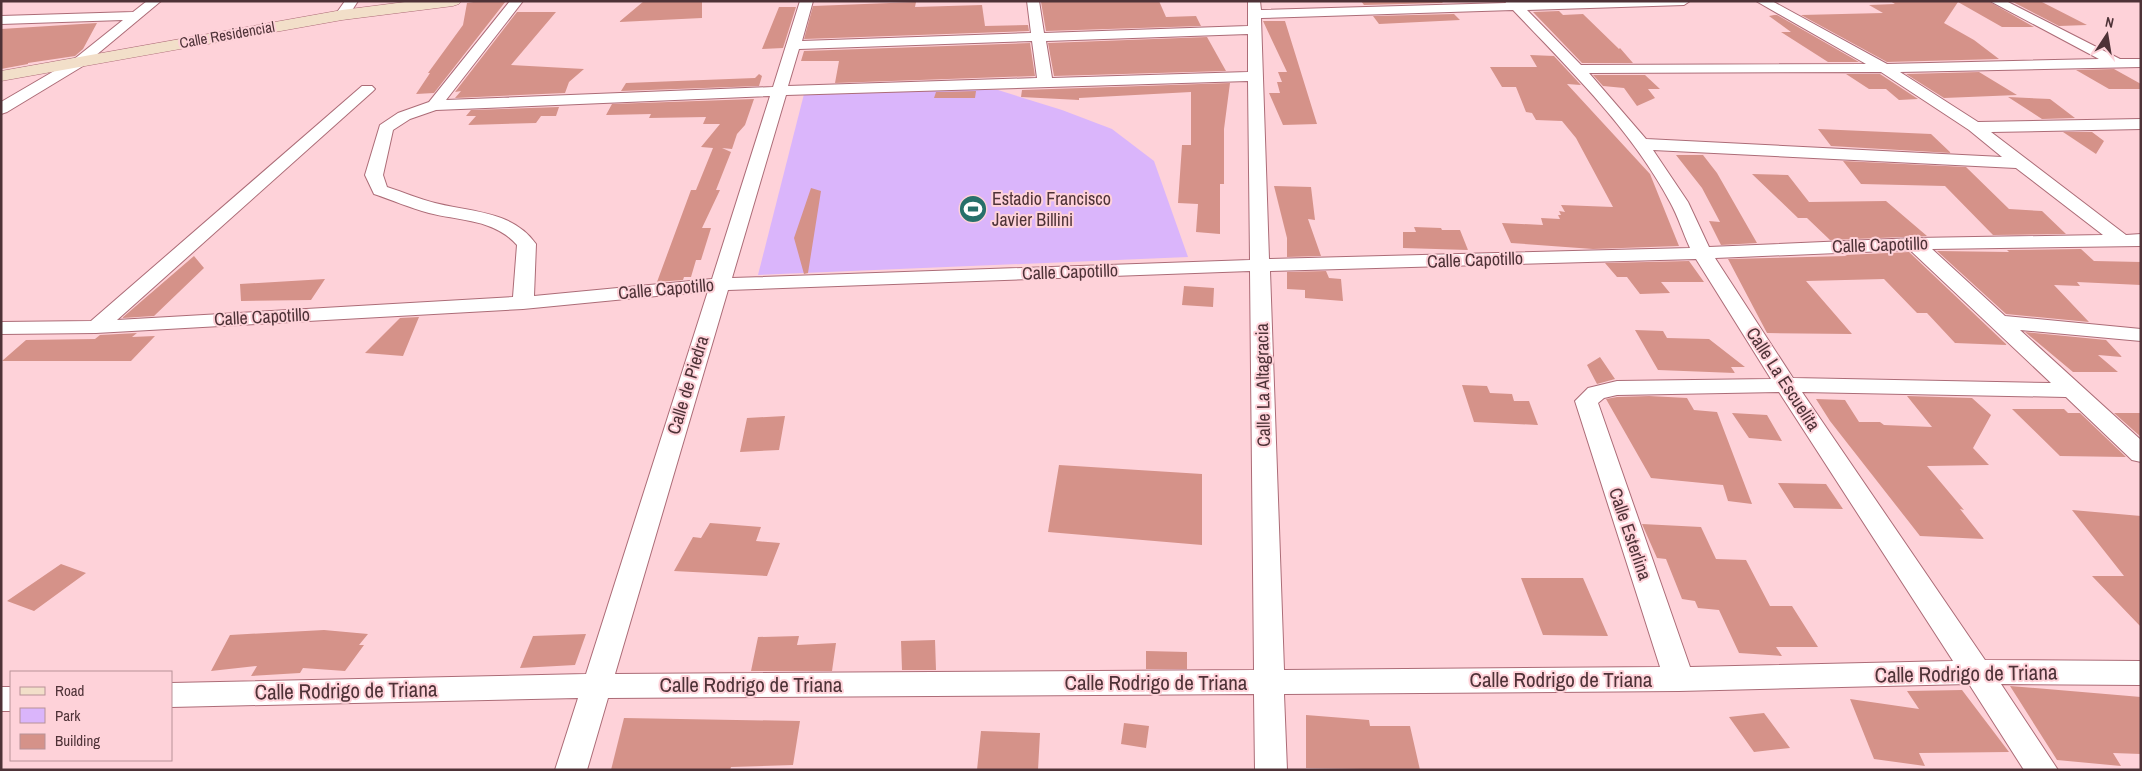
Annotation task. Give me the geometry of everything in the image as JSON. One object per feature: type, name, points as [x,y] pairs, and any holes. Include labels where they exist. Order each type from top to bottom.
[{"type":"main road","name":"Calle Residencial","points":[[1,76],[342,15],[453,1]]},
{"type":"street","points":[[1,108],[78,63],[155,1]]},
{"type":"street","points":[[342,15],[352,1]]},
{"type":"street","points":[[434,105],[517,1]]},
{"type":"street","name":"Calle de Piedra","points":[[571,770],[807,1]]},
{"type":"street","points":[[1033,1],[1045,83]]},
{"type":"street","points":[[794,45],[1038,38],[1255,15],[1400,5],[1684,1]]},
{"type":"street","points":[[1762,1],[1884,68],[1975,127],[2121,240]]},
{"type":"street","points":[[1996,1],[2141,75]]},
{"type":"street","name":"Calle La Escuelita","points":[[1513,4],[1577,69],[1642,144],[1679,202],[1702,253],[1786,385],[2042,770]]},
{"type":"street","name":"Calle La Altagracia","points":[[1255,15],[1271,770]]},
{"type":"street","points":[[1,20],[136,16]]},
{"type":"street","points":[[1577,69],[1884,68],[2141,63]]},
{"type":"street","points":[[523,303],[527,244],[514,230],[478,216],[432,208],[380,190],[374,175],[386,128],[404,116],[434,105],[779,90],[1256,76]]},
{"type":"street","points":[[96,327],[367,89]]},
{"type":"street","points":[[1975,127],[2141,124]]},
{"type":"street","points":[[1642,144],[2020,163]]},
{"type":"street","name":"Calle Capotillo","points":[[1,328],[96,327],[523,303],[719,284],[1702,253],[1915,244],[2141,240]]},
{"type":"street","points":[[1915,244],[2141,454]]},
{"type":"street","points":[[1999,322],[2141,335]]},
{"type":"street","points":[[1786,385],[2072,390]]},
{"type":"street","name":"Calle Esterlina","points":[[1679,679],[1586,401],[1596,393],[1617,388],[1786,385]]},
{"type":"street","name":"Calle Rodrigo de Triana","points":[[172,695],[597,686],[1679,679],[1976,672],[2141,673]]},
{"type":"green space","name":"Estadio Francisco Javier Billini","points":[[935,89],[998,90],[1062,110],[1112,129],[1154,161],[1188,257],[758,275],[804,94]]},
{"type":"building","points":[[506,1],[434,93],[416,94],[430,73],[428,73],[463,25],[467,3]]},
{"type":"building","points":[[644,1],[702,1],[702,18],[619,22]]},
{"type":"building","points":[[1159,1],[1166,17],[1196,16],[1201,26],[1046,31],[1041,2]]},
{"type":"building","points":[[1361,1],[1441,1],[1443,3],[1364,5]]},
{"type":"building","points":[[1890,1],[1988,1],[2034,27],[2002,27],[1958,2],[1944,23],[1974,40],[1999,59],[1887,62],[1801,15],[1883,13],[1869,5],[1895,4]]},
{"type":"building","points":[[2011,1],[2040,1],[2087,25],[2059,26]]},
{"type":"building","points":[[916,2],[915,7],[982,5],[985,26],[1028,25],[1029,31],[804,39],[813,6]]},
{"type":"building","points":[[779,7],[796,7],[783,48],[762,49]]},
{"type":"building","points":[[1559,11],[1563,15],[1583,14],[1620,48],[1633,63],[1582,63],[1533,12]]},
{"type":"building","points":[[517,12],[556,12],[511,65],[584,69],[569,82],[565,93],[455,98],[461,91],[455,92]]},
{"type":"building","points":[[1454,14],[1460,20],[1379,24],[1373,16]]},
{"type":"building","points":[[1777,15],[1859,62],[1828,62],[1781,32],[1791,32],[1769,16]]},
{"type":"building","points":[[1263,21],[1285,21],[1317,124],[1283,125],[1269,93],[1280,93],[1277,82],[1282,82],[1278,72],[1287,72]]},
{"type":"building","points":[[97,23],[83,49],[75,56],[1,69],[1,29]]},
{"type":"building","points":[[1207,37],[1226,71],[1054,76],[1048,43]]},
{"type":"building","points":[[1030,43],[1035,76],[835,83],[839,61],[801,61],[804,51]]},
{"type":"building","points":[[1530,55],[1554,56],[1581,85],[1567,84],[1650,174],[1679,246],[1593,249],[1511,243],[1502,223],[1543,225],[1541,218],[1560,219],[1559,211],[1565,212],[1561,205],[1613,207],[1576,138],[1562,121],[1536,120],[1532,113],[1526,112],[1516,87],[1502,87],[1490,67],[1537,67]]},
{"type":"building","points":[[2114,69],[2141,84],[2141,89],[2109,89],[2076,70]]},
{"type":"building","points":[[1979,72],[2017,95],[1944,98],[1906,74]]},
{"type":"building","points":[[759,74],[762,76],[759,86],[621,91],[626,83],[755,78]]},
{"type":"building","points":[[1846,74],[1880,74],[1918,99],[1899,100],[1886,89],[1869,89]]},
{"type":"building","points":[[1593,75],[1645,75],[1660,89],[1648,89],[1655,98],[1637,106],[1624,88],[1603,86]]},
{"type":"building","points":[[1230,83],[1224,129],[1224,184],[1220,184],[1220,234],[1196,232],[1198,204],[1178,203],[1182,145],[1191,145],[1191,92],[1079,98],[1079,100],[1021,97],[1022,90]]},
{"type":"building","points":[[976,91],[975,98],[934,98],[936,92]]},
{"type":"building","points":[[2008,97],[2050,99],[2075,118],[2042,119]]},
{"type":"building","points":[[754,99],[745,125],[737,134],[732,149],[722,148],[731,152],[716,190],[720,190],[702,228],[711,228],[701,260],[696,260],[691,277],[684,277],[683,280],[657,282],[691,190],[696,190],[713,148],[701,147],[720,124],[703,124],[706,117],[649,118],[651,114],[606,115],[612,104]]},
{"type":"building","points":[[559,107],[556,116],[541,116],[536,123],[468,125],[476,116],[466,116],[471,110]]},
{"type":"building","points":[[1818,129],[1931,134],[1951,153],[1831,146]]},
{"type":"building","points":[[2063,132],[2092,132],[2104,141],[2096,154]]},
{"type":"building","points":[[1676,155],[1703,155],[1717,173],[1757,243],[1721,245],[1709,221],[1720,222],[1702,188]]},
{"type":"building","points":[[1843,161],[1966,167],[2009,209],[2042,211],[2066,234],[1993,235],[1945,186],[1861,184]]},
{"type":"building","points":[[1752,174],[1788,175],[1809,202],[1886,201],[1927,236],[1830,240],[1807,218],[1798,218]]},
{"type":"building","points":[[1274,186],[1311,187],[1315,220],[1308,219],[1321,256],[1287,257],[1287,238]]},
{"type":"building","points":[[811,188],[821,191],[808,273],[804,274],[794,238]]},
{"type":"building","points":[[1414,227],[1460,230],[1468,250],[1403,248],[1403,232],[1416,232]]},
{"type":"building","points":[[2081,249],[2094,261],[2141,262],[2141,285],[2077,282],[2080,286],[2054,285],[2089,322],[2006,314],[1937,251],[2009,252],[2007,250]]},
{"type":"building","points":[[1909,252],[2007,345],[1955,343],[1927,313],[1917,313],[1884,279],[1806,281],[1852,334],[1767,333],[1728,259],[1847,256],[1845,255]]},
{"type":"building","points":[[194,256],[204,268],[154,316],[122,318]]},
{"type":"building","points":[[1689,261],[1704,282],[1661,282],[1670,293],[1640,294],[1627,277],[1617,277],[1605,263]]},
{"type":"building","points":[[1326,271],[1329,278],[1341,279],[1343,301],[1305,298],[1305,290],[1287,289],[1287,272]]},
{"type":"building","points":[[325,279],[311,300],[241,301],[240,284]]},
{"type":"building","points":[[1184,286],[1214,288],[1213,307],[1182,305]]},
{"type":"building","points":[[419,317],[403,356],[365,353],[400,318]]},
{"type":"building","points":[[1635,330],[1663,331],[1667,338],[1709,339],[1745,367],[1731,367],[1735,373],[1658,370]]},
{"type":"building","points":[[2025,332],[2106,340],[2122,357],[2098,355],[2118,372],[2073,372]]},
{"type":"building","points":[[137,333],[132,337],[155,336],[131,361],[2,361],[26,340],[95,339],[100,335]]},
{"type":"building","points":[[1600,357],[1615,379],[1597,384],[1587,365]]},
{"type":"building","points":[[1462,385],[1487,386],[1490,393],[1512,394],[1514,401],[1529,401],[1538,425],[1474,422]]},
{"type":"building","points":[[1649,396],[1687,398],[1694,410],[1717,412],[1752,504],[1728,501],[1723,485],[1651,478],[1606,399]]},
{"type":"building","points":[[1907,396],[1972,398],[1991,415],[1973,448],[1989,465],[1927,466],[1964,510],[1960,509],[1984,539],[1920,536],[1830,421],[1816,399],[1845,400],[1859,422],[1932,427]]},
{"type":"building","points":[[2012,409],[2064,409],[2068,413],[2080,413],[2126,457],[2060,456]]},
{"type":"building","points":[[1732,413],[1767,415],[1782,441],[1749,438]]},
{"type":"building","points":[[2114,413],[2141,413],[2141,437]]},
{"type":"building","points":[[785,416],[779,450],[740,452],[747,418]]},
{"type":"building","points":[[1059,465],[1202,474],[1202,545],[1048,532]]},
{"type":"building","points":[[1778,483],[1826,484],[1843,509],[1794,508]]},
{"type":"building","points":[[2072,510],[2141,516],[2141,627],[2092,576],[2124,576]]},
{"type":"building","points":[[710,523],[761,527],[756,541],[780,543],[767,576],[674,571],[693,537],[701,538]]},
{"type":"building","points":[[1642,524],[1701,527],[1716,559],[1746,560],[1770,606],[1792,606],[1818,647],[1776,647],[1782,656],[1739,653],[1719,610],[1698,608],[1695,601],[1682,599],[1666,559],[1657,558]]},
{"type":"building","points":[[61,564],[86,573],[34,611],[7,601]]},
{"type":"building","points":[[1521,578],[1583,578],[1608,636],[1543,635]]},
{"type":"building","points":[[324,630],[368,634],[359,645],[364,645],[345,671],[303,668],[300,673],[251,676],[257,666],[211,671],[230,635]]},
{"type":"building","points":[[586,634],[575,665],[520,668],[533,636]]},
{"type":"building","points":[[799,636],[797,645],[836,643],[832,671],[751,671],[758,637]]},
{"type":"building","points":[[935,640],[936,670],[902,670],[901,641]]},
{"type":"building","points":[[1146,651],[1187,652],[1187,669],[1146,669]]},
{"type":"building","points":[[2010,686],[2141,697],[2141,754],[2113,753],[2121,766],[2057,760]]},
{"type":"building","points":[[1962,690],[2009,752],[1919,753],[1925,766],[1874,759],[1850,699],[1919,709],[1907,691]]},
{"type":"building","points":[[1764,713],[1790,748],[1754,752],[1729,717]]},
{"type":"building","points":[[1306,715],[1369,720],[1370,726],[1410,726],[1420,770],[1306,768]]},
{"type":"building","points":[[624,718],[800,721],[793,765],[731,767],[730,770],[611,770]]},
{"type":"building","points":[[1124,723],[1149,726],[1146,748],[1121,744]]},
{"type":"building","points":[[981,731],[1040,733],[1038,770],[977,770]]},
{"type":"place","name":"Estadio Francisco Javier Billini","points":[[973,209]]}]
